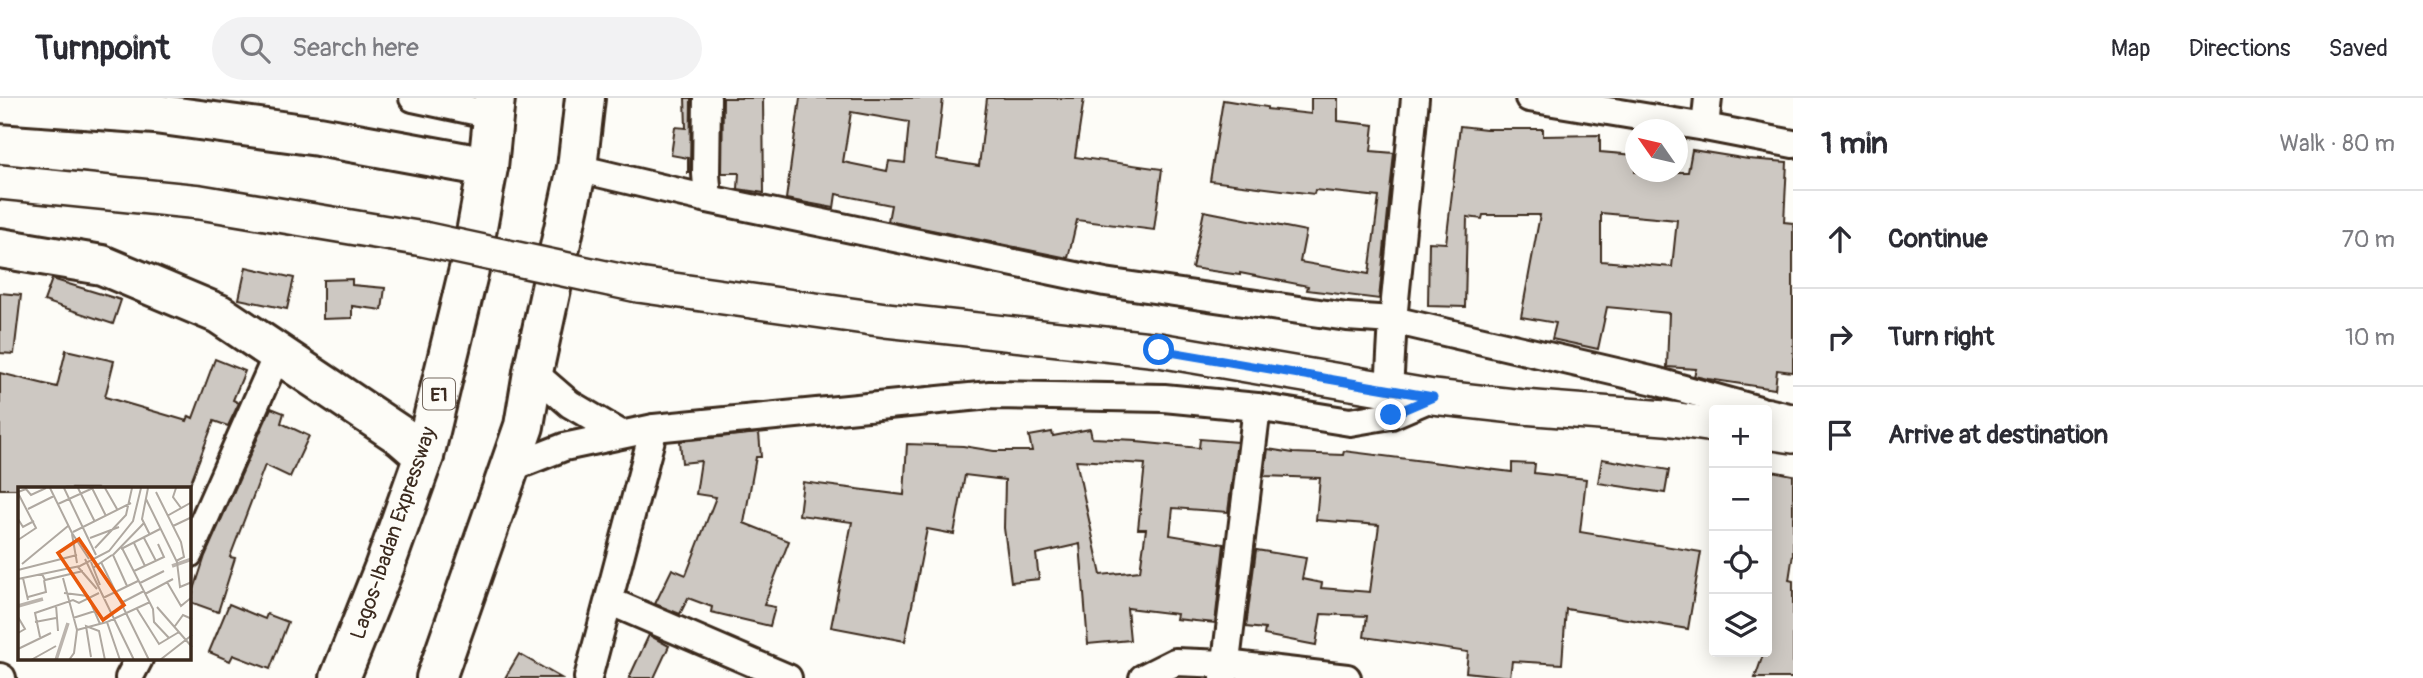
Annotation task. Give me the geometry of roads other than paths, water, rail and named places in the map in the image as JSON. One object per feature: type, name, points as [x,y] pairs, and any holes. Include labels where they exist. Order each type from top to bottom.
[{"type":"highway","points":[[436,678],[524,426],[577,168],[584,98]]},
{"type":"highway","points":[[0,103],[155,114],[318,136],[488,167]]},
{"type":"highway","name":"Lagos-Ibadan Expressway","points":[[340,678],[384,568],[424,456],[471,261],[488,167],[494,107]]},
{"type":"highway","points":[[0,248],[102,265],[219,314],[401,436],[424,456]]},
{"type":"main road","points":[[0,182],[200,202],[424,239],[638,285],[886,320],[1159,350],[1433,397],[1709,424]]},
{"type":"main road","points":[[1772,433],[1793,436]]},
{"type":"street","points":[[708,98],[705,174],[708,199]]},
{"type":"street","points":[[1389,390],[1393,320],[1415,98]]},
{"type":"street","points":[[1528,98],[1793,144]]},
{"type":"street","points":[[1704,127],[1708,98]]},
{"type":"street","points":[[429,99],[494,107]]},
{"type":"street","points":[[577,168],[708,199],[1105,282],[1347,317],[1393,320],[1655,381],[1741,405]]},
{"type":"street","points":[[191,549],[278,353]]},
{"type":"street","points":[[533,372],[570,404],[621,434]]},
{"type":"street","points":[[508,469],[564,447],[654,428],[990,395],[1164,398],[1257,407],[1350,422],[1391,415],[1433,397]]},
{"type":"street","points":[[1225,671],[1257,407]]},
{"type":"street","points":[[1772,413],[1793,418]]},
{"type":"street","points":[[588,678],[654,428]]},
{"type":"street","points":[[609,601],[788,678]]},
{"type":"street","points":[[129,678],[138,660]]},
{"type":"street","points":[[1143,678],[1175,662],[1225,671],[1347,678]]}]
